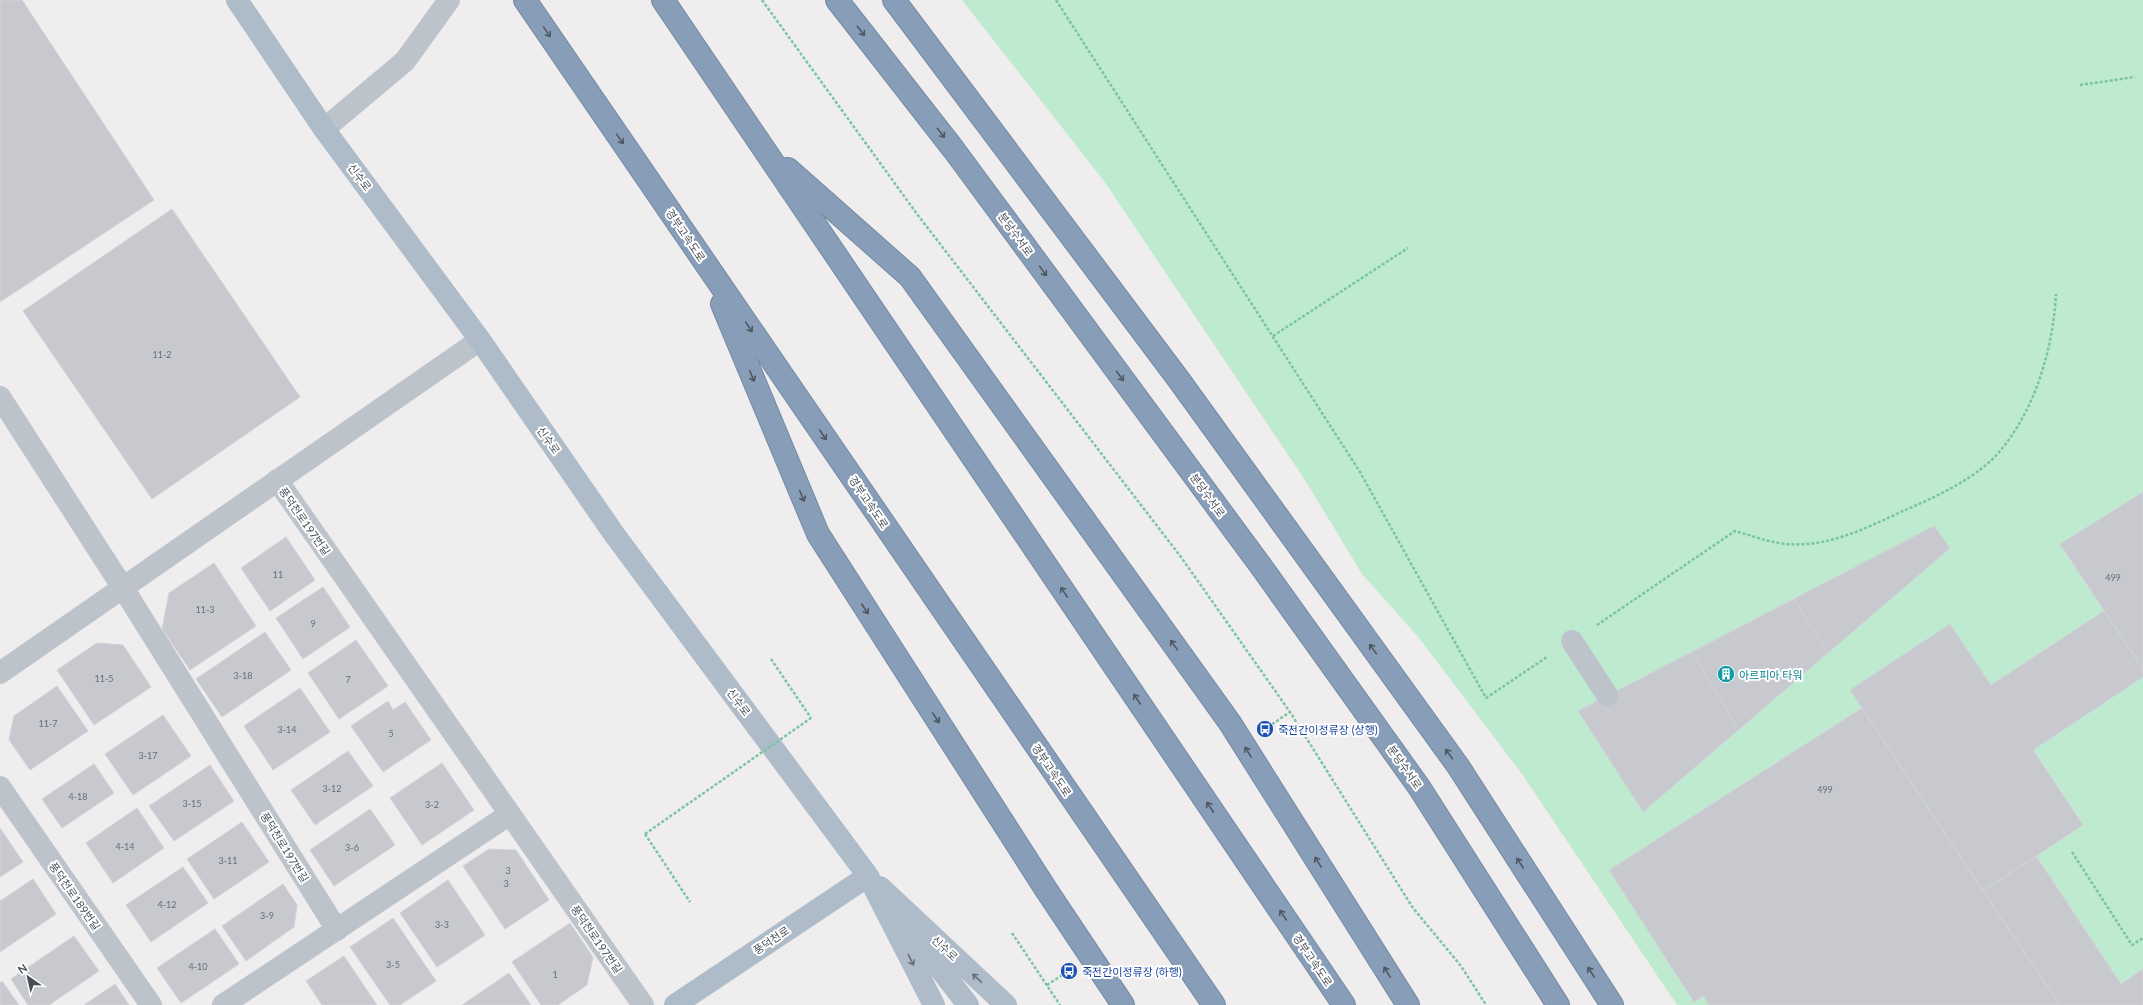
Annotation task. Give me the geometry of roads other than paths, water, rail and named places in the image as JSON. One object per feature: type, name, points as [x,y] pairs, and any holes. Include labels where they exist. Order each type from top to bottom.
[{"type":"highway","name":"경부고속도로","points":[[525,0],[1214,1005]]},
{"type":"highway","name":"경부고속도로","points":[[663,0],[1344,1005]]},
{"type":"highway","name":"분당수서로","points":[[837,0],[954,150],[1263,569],[1419,787],[1558,1005]]},
{"type":"highway","points":[[894,0],[1179,380],[1458,766],[1612,1005]]},
{"type":"highway","points":[[763,147],[910,277],[1230,722],[1408,1005]]},
{"type":"highway","points":[[704,262],[818,534],[1046,891],[1123,1005]]},
{"type":"main road","name":"신수로","points":[[237,0],[324,129],[480,340],[614,534],[868,876],[934,1005]]},
{"type":"main road","name":"신수로","points":[[868,876],[1006,1005]]},
{"type":"main road","name":"풍덕천로","points":[[675,1005],[868,876]]},
{"type":"main road","points":[[868,876],[968,1005]]},
{"type":"street","points":[[324,129],[405,61],[448,0]]},
{"type":"street","points":[[277,480],[480,340]]},
{"type":"street","points":[[0,397],[123,588]]},
{"type":"street","name":"풍덕천로197번길","points":[[0,673],[277,480],[643,1005]]},
{"type":"street","name":"풍덕천로197번길","points":[[123,588],[338,930]]},
{"type":"street","points":[[1572,641],[1607,696]]},
{"type":"street","name":"풍덕천로189번길","points":[[0,787],[151,1005]]},
{"type":"street","points":[[223,1005],[338,930],[510,814]]},
{"type":"place","name":"아르피아 타워","points":[[1726,674]]},
{"type":"place","name":"죽전간이정류장 (상행)","points":[[1265,729]]},
{"type":"place","name":"죽전간이정류장 (하행)","points":[[1069,971]]}]
